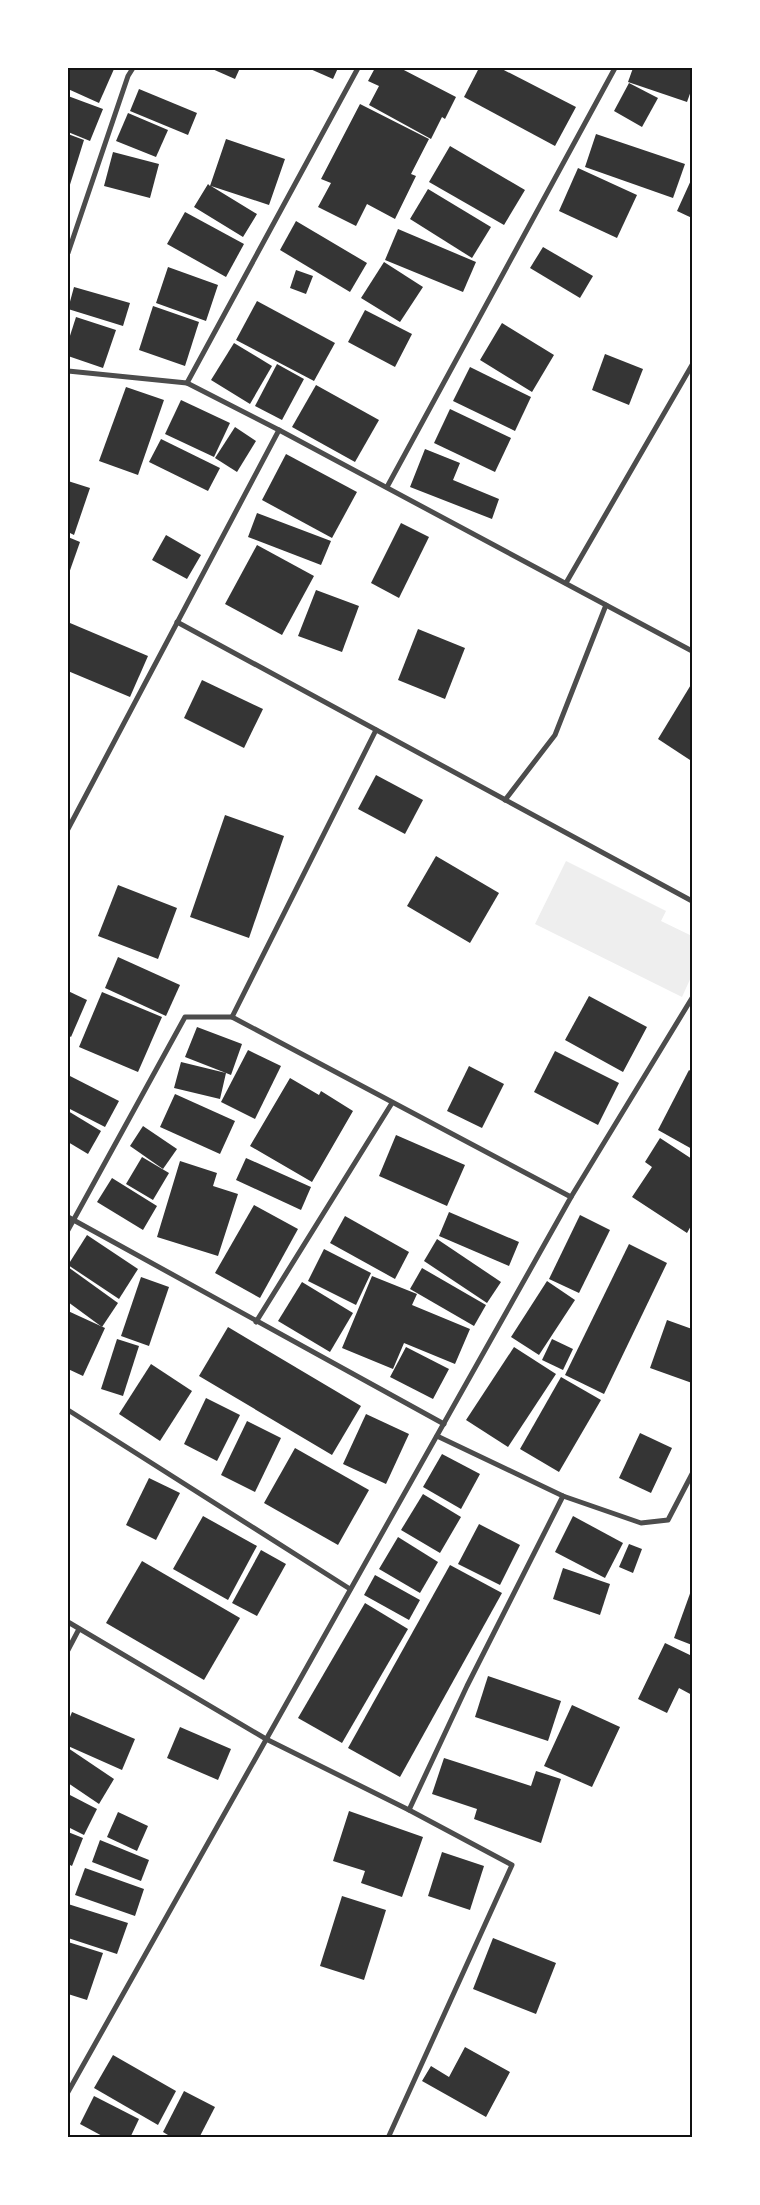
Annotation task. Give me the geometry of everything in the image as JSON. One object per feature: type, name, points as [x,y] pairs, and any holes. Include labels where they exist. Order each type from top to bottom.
[{"type":"street","points":[[68,253],[128,76],[133,68]]},
{"type":"street","points":[[187,384],[358,68]]},
{"type":"street","points":[[386,487],[615,68]]},
{"type":"street","points":[[566,583],[692,365]]},
{"type":"street","points":[[68,372],[187,384],[279,430],[692,651]]},
{"type":"street","points":[[68,828],[279,430]]},
{"type":"street","points":[[505,800],[554,735],[606,605]]},
{"type":"street","points":[[177,622],[692,901]]},
{"type":"street","points":[[232,1017],[376,730]]},
{"type":"street","points":[[68,2092],[570,1197],[692,998]]},
{"type":"street","points":[[68,1230],[70,1219],[185,1016],[232,1017],[570,1197]]},
{"type":"street","points":[[256,1322],[392,1103]]},
{"type":"street","points":[[70,1219],[444,1424]]},
{"type":"street","points":[[68,1410],[350,1589]]},
{"type":"street","points":[[437,1436],[563,1496],[641,1523],[668,1520],[692,1474]]},
{"type":"street","points":[[409,1810],[467,1686],[563,1496]]},
{"type":"street","points":[[68,1622],[266,1739],[409,1810],[512,1865],[388,2138]]},
{"type":"street","points":[[68,1650],[79,1629]]},
{"type":"shaded area","points":[[566,861],[666,911],[661,921],[692,936],[692,975],[682,997],[535,924]]},
{"type":"building","points":[[68,68],[114,69],[99,103],[68,89]]},
{"type":"building","points":[[210,68],[240,68],[235,79]]},
{"type":"building","points":[[308,68],[338,68],[333,79]]},
{"type":"building","points":[[375,68],[400,68],[456,97],[445,119],[442,117],[431,139],[369,105],[379,86],[368,81]]},
{"type":"building","points":[[479,68],[500,68],[576,107],[555,146],[464,97]]},
{"type":"building","points":[[633,68],[692,68],[692,88],[687,102],[628,82]]},
{"type":"building","points":[[629,83],[658,98],[642,127],[614,111]]},
{"type":"building","points":[[139,89],[197,113],[188,135],[130,111]]},
{"type":"building","points":[[68,96],[103,109],[90,141],[68,132]]},
{"type":"building","points":[[360,104],[429,139],[411,174],[416,176],[395,219],[367,204],[356,226],[318,207],[331,183],[321,179]]},
{"type":"building","points":[[128,113],[168,130],[156,157],[116,141]]},
{"type":"building","points":[[68,134],[84,140],[68,191]]},
{"type":"building","points":[[596,134],[685,164],[673,198],[585,167]]},
{"type":"building","points":[[226,139],[285,159],[269,205],[211,186],[257,214],[243,237],[194,207],[208,184],[210,186]]},
{"type":"building","points":[[450,146],[525,190],[504,225],[429,182]]},
{"type":"building","points":[[113,152],[159,164],[150,198],[104,186]]},
{"type":"building","points":[[578,168],[637,195],[617,238],[559,211]]},
{"type":"building","points":[[692,178],[692,218],[677,211]]},
{"type":"building","points":[[428,189],[491,227],[472,258],[410,219]]},
{"type":"building","points":[[185,212],[244,244],[226,277],[167,244]]},
{"type":"building","points":[[296,221],[367,263],[350,292],[280,250]]},
{"type":"building","points":[[398,229],[476,262],[463,292],[385,260]]},
{"type":"building","points":[[543,247],[593,276],[580,298],[530,268]]},
{"type":"building","points":[[384,262],[423,287],[400,322],[361,298]]},
{"type":"building","points":[[168,267],[218,285],[206,321],[156,303]]},
{"type":"building","points":[[296,270],[313,276],[306,294],[290,288]]},
{"type":"building","points":[[74,287],[130,303],[123,326],[68,309]]},
{"type":"building","points":[[257,301],[335,343],[314,381],[236,340]]},
{"type":"building","points":[[153,306],[199,322],[185,366],[139,350]]},
{"type":"building","points":[[365,310],[412,334],[395,367],[348,342]]},
{"type":"building","points":[[76,317],[116,330],[103,368],[68,356],[68,342]]},
{"type":"building","points":[[502,323],[554,355],[532,392],[480,360]]},
{"type":"building","points":[[234,343],[272,366],[250,404],[211,380]]},
{"type":"building","points":[[605,354],[643,369],[629,405],[592,390]]},
{"type":"building","points":[[277,364],[304,379],[282,420],[255,406]]},
{"type":"building","points":[[470,367],[531,397],[515,431],[453,401]]},
{"type":"building","points":[[316,385],[379,420],[355,462],[292,427]]},
{"type":"building","points":[[126,387],[164,400],[138,475],[99,461]]},
{"type":"building","points":[[181,400],[230,423],[214,457],[165,434]]},
{"type":"building","points":[[450,409],[511,438],[495,472],[434,443]]},
{"type":"building","points":[[235,427],[256,441],[237,472],[215,458]]},
{"type":"building","points":[[161,439],[220,468],[208,491],[149,462]]},
{"type":"building","points":[[425,449],[460,463],[453,480],[499,499],[492,519],[410,487]]},
{"type":"building","points":[[286,454],[357,492],[332,538],[262,500]]},
{"type":"building","points":[[68,481],[90,488],[74,535],[68,532]]},
{"type":"building","points":[[257,513],[331,541],[321,565],[248,537]]},
{"type":"building","points":[[401,523],[429,537],[399,598],[371,583]]},
{"type":"building","points":[[166,535],[201,555],[187,579],[152,560]]},
{"type":"building","points":[[68,537],[80,542],[68,576]]},
{"type":"building","points":[[257,545],[314,576],[282,635],[225,604]]},
{"type":"building","points":[[316,590],[359,606],[342,652],[298,636]]},
{"type":"building","points":[[70,623],[148,656],[130,697],[68,671],[68,628]]},
{"type":"building","points":[[418,629],[465,648],[445,699],[398,680]]},
{"type":"building","points":[[202,680],[263,709],[244,748],[184,718]]},
{"type":"building","points":[[692,683],[692,756],[690,760],[658,739]]},
{"type":"building","points":[[376,775],[423,800],[405,834],[358,809]]},
{"type":"building","points":[[225,815],[284,836],[249,938],[190,917]]},
{"type":"building","points":[[436,856],[499,893],[470,943],[407,906]]},
{"type":"building","points":[[118,885],[177,908],[158,959],[98,936]]},
{"type":"building","points":[[118,957],[180,985],[166,1016],[105,988]]},
{"type":"building","points":[[68,991],[87,1000],[71,1037],[68,1035]]},
{"type":"building","points":[[102,992],[162,1017],[138,1072],[79,1047]]},
{"type":"building","points":[[589,996],[647,1027],[623,1072],[565,1040]]},
{"type":"building","points":[[197,1027],[242,1044],[231,1075],[185,1057]]},
{"type":"building","points":[[248,1050],[281,1066],[255,1119],[221,1102]]},
{"type":"building","points":[[555,1051],[619,1083],[598,1125],[534,1092]]},
{"type":"building","points":[[181,1062],[226,1073],[220,1099],[174,1088]]},
{"type":"building","points":[[469,1066],[504,1084],[482,1128],[447,1111]]},
{"type":"building","points":[[689,1070],[692,1072],[692,1149],[658,1130]]},
{"type":"building","points":[[68,1075],[119,1101],[105,1127],[68,1108]]},
{"type":"building","points":[[290,1078],[319,1095],[321,1091],[353,1111],[312,1182],[250,1146]]},
{"type":"building","points":[[175,1094],[235,1121],[220,1154],[160,1127]]},
{"type":"building","points":[[68,1111],[101,1131],[88,1154],[68,1142]]},
{"type":"building","points":[[143,1126],[177,1149],[163,1169],[130,1146]]},
{"type":"building","points":[[396,1135],[465,1165],[447,1206],[379,1176]]},
{"type":"building","points":[[660,1138],[692,1159],[692,1224],[687,1233],[632,1197],[652,1167],[645,1162]]},
{"type":"building","points":[[142,1157],[169,1173],[153,1200],[126,1184]]},
{"type":"building","points":[[246,1158],[311,1187],[301,1210],[236,1180]]},
{"type":"building","points":[[180,1161],[217,1173],[213,1186],[238,1194],[218,1256],[157,1237]]},
{"type":"building","points":[[112,1178],[157,1206],[143,1230],[97,1202]]},
{"type":"building","points":[[254,1205],[298,1229],[260,1298],[215,1273]]},
{"type":"building","points":[[449,1212],[519,1242],[509,1266],[439,1236]]},
{"type":"building","points":[[580,1215],[610,1230],[579,1293],[549,1279]]},
{"type":"building","points":[[345,1216],[409,1252],[395,1279],[330,1243]]},
{"type":"building","points":[[87,1235],[138,1269],[119,1299],[68,1265]]},
{"type":"building","points":[[437,1239],[501,1282],[487,1303],[424,1261]]},
{"type":"building","points":[[629,1244],[667,1263],[604,1394],[565,1375]]},
{"type":"building","points":[[324,1249],[371,1273],[356,1305],[308,1281]]},
{"type":"building","points":[[68,1267],[118,1303],[102,1327],[68,1302]]},
{"type":"building","points":[[422,1268],[486,1305],[474,1326],[410,1289]]},
{"type":"building","points":[[372,1276],[417,1294],[412,1305],[470,1329],[455,1364],[404,1343],[393,1369],[342,1348]]},
{"type":"building","points":[[141,1277],[169,1287],[149,1346],[121,1336]]},
{"type":"building","points":[[547,1281],[575,1300],[539,1355],[511,1337]]},
{"type":"building","points":[[302,1282],[353,1313],[330,1352],[278,1321]]},
{"type":"building","points":[[68,1311],[105,1328],[83,1376],[68,1369]]},
{"type":"building","points":[[667,1320],[692,1329],[692,1383],[650,1368]]},
{"type":"building","points":[[228,1327],[361,1406],[332,1455],[199,1376]]},
{"type":"building","points":[[117,1339],[139,1346],[123,1396],[101,1389]]},
{"type":"building","points":[[552,1339],[573,1349],[563,1370],[542,1360]]},
{"type":"building","points":[[406,1347],[449,1369],[433,1399],[390,1377]]},
{"type":"building","points":[[514,1347],[556,1374],[508,1447],[466,1420]]},
{"type":"building","points":[[151,1364],[192,1391],[160,1441],[119,1414]]},
{"type":"building","points":[[561,1377],[601,1400],[559,1472],[520,1449]]},
{"type":"building","points":[[206,1398],[240,1415],[217,1461],[184,1444]]},
{"type":"building","points":[[366,1414],[409,1434],[386,1484],[343,1464]]},
{"type":"building","points":[[247,1421],[281,1438],[255,1492],[221,1475]]},
{"type":"building","points":[[640,1433],[672,1448],[651,1493],[619,1478]]},
{"type":"building","points":[[295,1448],[369,1490],[338,1545],[264,1503]]},
{"type":"building","points":[[442,1454],[480,1474],[461,1509],[423,1487]]},
{"type":"building","points":[[149,1478],[180,1493],[156,1540],[126,1525]]},
{"type":"building","points":[[423,1494],[461,1517],[440,1553],[401,1530]]},
{"type":"building","points":[[203,1516],[257,1546],[228,1600],[173,1569]]},
{"type":"building","points":[[573,1516],[623,1543],[605,1578],[555,1552]]},
{"type":"building","points":[[479,1524],[520,1545],[500,1585],[458,1564]]},
{"type":"building","points":[[398,1537],[438,1562],[420,1593],[379,1569]]},
{"type":"building","points":[[629,1544],[642,1549],[633,1573],[619,1567]]},
{"type":"building","points":[[261,1550],[286,1564],[257,1616],[232,1603]]},
{"type":"building","points":[[142,1561],[240,1618],[204,1680],[106,1623]]},
{"type":"building","points":[[450,1565],[502,1593],[400,1777],[348,1748]]},
{"type":"building","points":[[563,1568],[610,1584],[600,1615],[553,1599]]},
{"type":"building","points":[[375,1575],[420,1600],[409,1620],[364,1595]]},
{"type":"building","points":[[692,1588],[692,1645],[674,1638]]},
{"type":"building","points":[[365,1603],[408,1629],[342,1743],[298,1718]]},
{"type":"building","points":[[665,1643],[692,1656],[692,1695],[679,1688],[667,1713],[638,1699]]},
{"type":"building","points":[[488,1676],[561,1701],[548,1741],[475,1717]]},
{"type":"building","points":[[572,1705],[620,1727],[592,1787],[544,1766]]},
{"type":"building","points":[[72,1712],[135,1739],[122,1770],[68,1746],[68,1722]]},
{"type":"building","points":[[180,1727],[231,1749],[218,1780],[167,1758]]},
{"type":"building","points":[[68,1748],[114,1779],[99,1804],[68,1783]]},
{"type":"building","points":[[444,1758],[531,1786],[536,1771],[561,1779],[541,1843],[474,1819],[477,1809],[432,1794]]},
{"type":"building","points":[[68,1794],[97,1809],[84,1835],[68,1827]]},
{"type":"building","points":[[349,1811],[423,1837],[402,1897],[361,1883],[365,1871],[333,1861]]},
{"type":"building","points":[[118,1812],[148,1826],[137,1851],[107,1837]]},
{"type":"building","points":[[68,1832],[83,1838],[72,1866],[68,1864]]},
{"type":"building","points":[[100,1840],[149,1860],[141,1881],[92,1862]]},
{"type":"building","points":[[442,1852],[484,1866],[470,1910],[428,1896]]},
{"type":"building","points":[[85,1868],[144,1889],[135,1916],[75,1895]]},
{"type":"building","points":[[342,1896],[386,1910],[364,1980],[320,1966]]},
{"type":"building","points":[[68,1904],[128,1923],[117,1954],[68,1938]]},
{"type":"building","points":[[493,1938],[556,1963],[536,2014],[473,1989]]},
{"type":"building","points":[[68,1942],[103,1953],[87,2000],[68,1994]]},
{"type":"building","points":[[465,2047],[510,2072],[486,2117],[422,2081],[431,2066],[449,2077]]},
{"type":"building","points":[[113,2055],[176,2091],[158,2125],[94,2088]]},
{"type":"building","points":[[184,2091],[215,2107],[199,2138],[173,2138],[163,2132]]},
{"type":"building","points":[[94,2096],[139,2119],[130,2138],[106,2138],[80,2124]]}]
